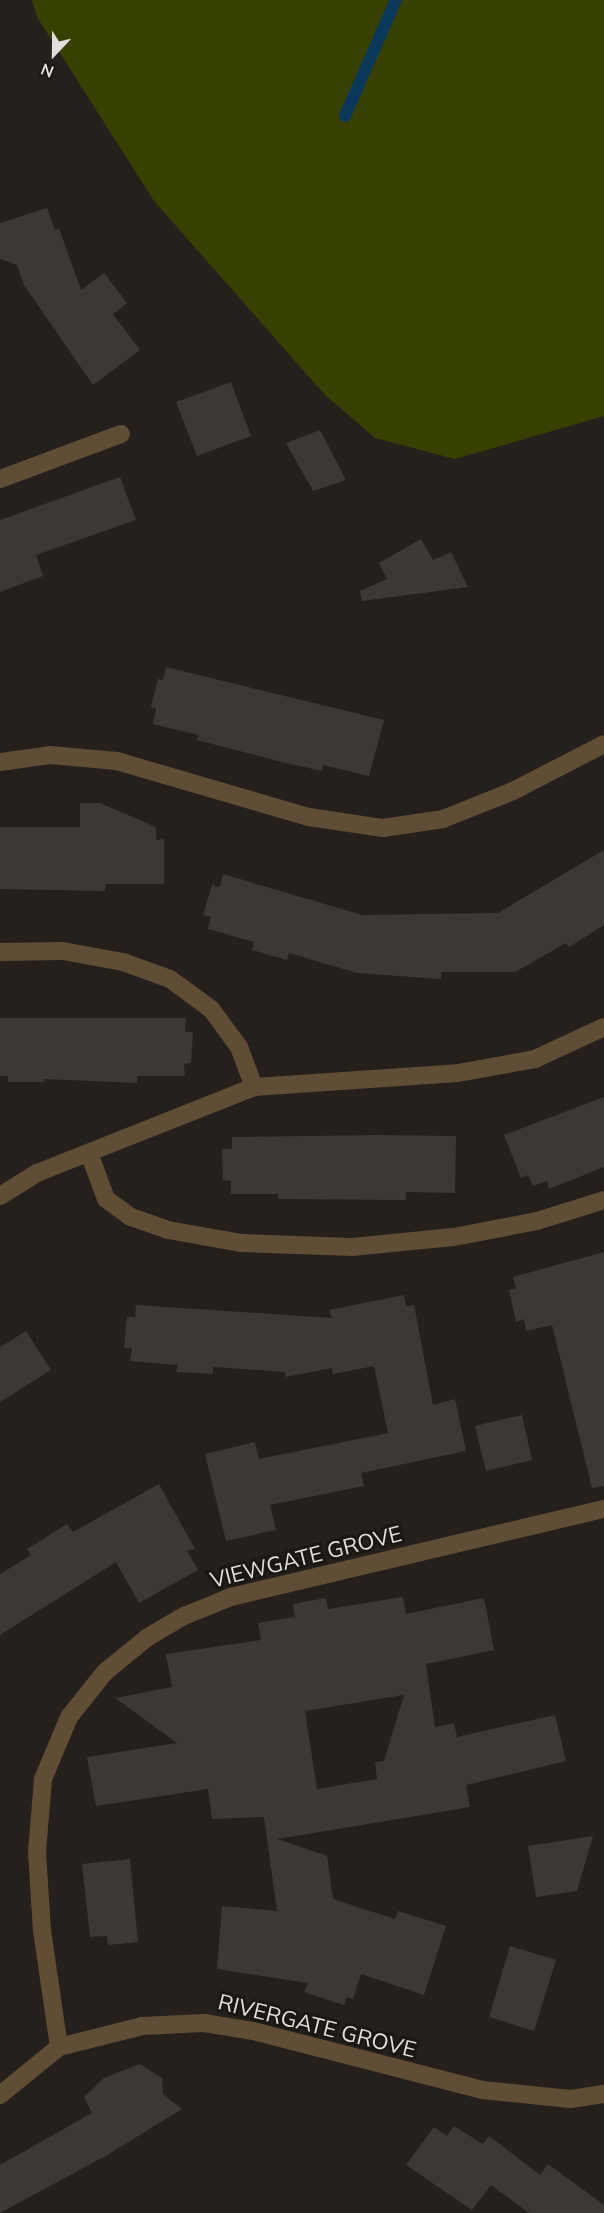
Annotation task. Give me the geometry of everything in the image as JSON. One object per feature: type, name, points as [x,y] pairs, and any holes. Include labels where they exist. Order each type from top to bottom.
[{"type":"street","points":[[0,479],[121,434]]},
{"type":"street","points":[[0,762],[50,755],[117,761],[309,817],[383,828],[443,819],[513,791],[604,744]]},
{"type":"street","points":[[0,952],[63,951],[123,962],[170,979],[211,1009],[239,1047],[254,1087]]},
{"type":"street","points":[[0,1196],[37,1173],[254,1087],[458,1073],[535,1059],[604,1027]]},
{"type":"street","points":[[89,1153],[106,1199],[130,1217],[168,1230],[242,1243],[352,1247],[454,1237],[537,1221],[604,1200]]},
{"type":"street","name":"VIEWGATE GROVE","points":[[59,2047],[42,1931],[37,1852],[44,1779],[69,1717],[105,1672],[148,1637],[184,1616],[231,1597],[604,1509]]},
{"type":"street","name":"RIVERGATE GROVE","points":[[0,2095],[59,2047],[142,2026],[204,2023],[482,2090],[571,2099],[604,2094]]},
{"type":"green space","points":[[32,0],[604,0],[604,416],[455,459],[375,438],[325,395],[154,201],[37,17]]},
{"type":"building","points":[[47,208],[55,230],[59,228],[81,290],[104,273],[127,303],[113,314],[140,350],[93,385],[24,285],[17,265],[0,259],[0,223]]},
{"type":"building","points":[[231,382],[251,436],[197,456],[176,402]]},
{"type":"building","points":[[320,430],[346,480],[313,491],[286,443]]},
{"type":"building","points":[[120,477],[136,520],[36,555],[43,576],[0,592],[0,520]]},
{"type":"building","points":[[421,539],[433,560],[451,552],[468,587],[362,601],[360,591],[387,579],[379,563]]},
{"type":"building","points":[[166,667],[384,720],[369,776],[323,765],[322,771],[286,763],[197,740],[199,735],[153,724],[156,709],[151,707],[158,679],[163,680]]},
{"type":"building","points":[[80,803],[100,803],[156,827],[156,840],[164,839],[164,884],[106,884],[105,891],[0,889],[0,827],[80,827]]},
{"type":"building","points":[[604,850],[604,925],[569,947],[566,943],[515,972],[441,972],[441,979],[357,973],[289,953],[287,960],[252,950],[254,942],[208,929],[211,917],[203,915],[212,885],[220,887],[223,874],[362,915],[498,913]]},
{"type":"building","points":[[0,1018],[186,1018],[185,1032],[193,1032],[191,1063],[184,1064],[185,1076],[137,1076],[137,1083],[44,1079],[44,1082],[8,1082],[8,1076],[0,1076]]},
{"type":"building","points":[[604,1097],[604,1167],[549,1189],[547,1181],[533,1186],[528,1175],[521,1178],[504,1135]]},
{"type":"building","points":[[456,1136],[455,1193],[406,1192],[406,1200],[278,1199],[278,1194],[231,1194],[231,1181],[223,1180],[222,1149],[232,1149],[232,1137]]},
{"type":"building","points":[[604,1252],[604,1486],[592,1488],[552,1325],[526,1331],[524,1319],[516,1322],[509,1290],[516,1288],[513,1277]]},
{"type":"building","points":[[404,1295],[406,1306],[414,1305],[433,1405],[455,1399],[466,1451],[361,1473],[364,1486],[270,1505],[276,1530],[226,1541],[205,1454],[255,1442],[259,1459],[388,1433],[374,1366],[333,1374],[332,1368],[286,1377],[285,1372],[213,1367],[213,1374],[176,1372],[178,1365],[130,1361],[132,1349],[124,1347],[127,1317],[135,1317],[136,1305],[332,1318],[329,1310]]},
{"type":"building","points":[[26,1331],[51,1370],[0,1402],[0,1347]]},
{"type":"building","points":[[522,1415],[532,1460],[486,1471],[475,1426]]},
{"type":"building","points":[[159,1484],[195,1549],[187,1551],[198,1570],[139,1603],[116,1562],[0,1635],[0,1574],[31,1555],[27,1549],[67,1524],[73,1532]]},
{"type":"building","points":[[403,1597],[406,1614],[484,1598],[494,1650],[426,1664],[435,1727],[454,1723],[457,1737],[555,1715],[566,1761],[466,1785],[470,1807],[277,1839],[327,1856],[333,1899],[395,1919],[398,1911],[446,1926],[424,1995],[361,1974],[353,1999],[347,1997],[344,2005],[304,1992],[308,1983],[217,1969],[222,1906],[277,1911],[264,1817],[212,1819],[208,1789],[96,1806],[87,1757],[177,1743],[115,1698],[172,1687],[166,1654],[261,1640],[258,1623],[295,1617],[293,1604],[326,1598],[328,1609]],"holes":[[[404,1695],[384,1761],[375,1762],[377,1779],[317,1789],[305,1711]]]},
{"type":"building","points":[[593,1836],[577,1891],[536,1897],[528,1846]]},
{"type":"building","points":[[130,1859],[138,1942],[108,1945],[107,1936],[90,1937],[82,1864]]},
{"type":"building","points":[[510,1946],[556,1960],[534,2031],[489,2017]]},
{"type":"building","points":[[140,2064],[162,2078],[163,2094],[182,2109],[109,2154],[0,2213],[0,2165],[92,2113],[84,2097],[104,2078]]},
{"type":"building","points":[[454,2126],[483,2144],[489,2136],[540,2175],[548,2164],[604,2205],[604,2213],[529,2213],[491,2185],[472,2210],[406,2165],[434,2127],[447,2136]]},
{"type":"waterway","points":[[345,116],[396,0]]}]
